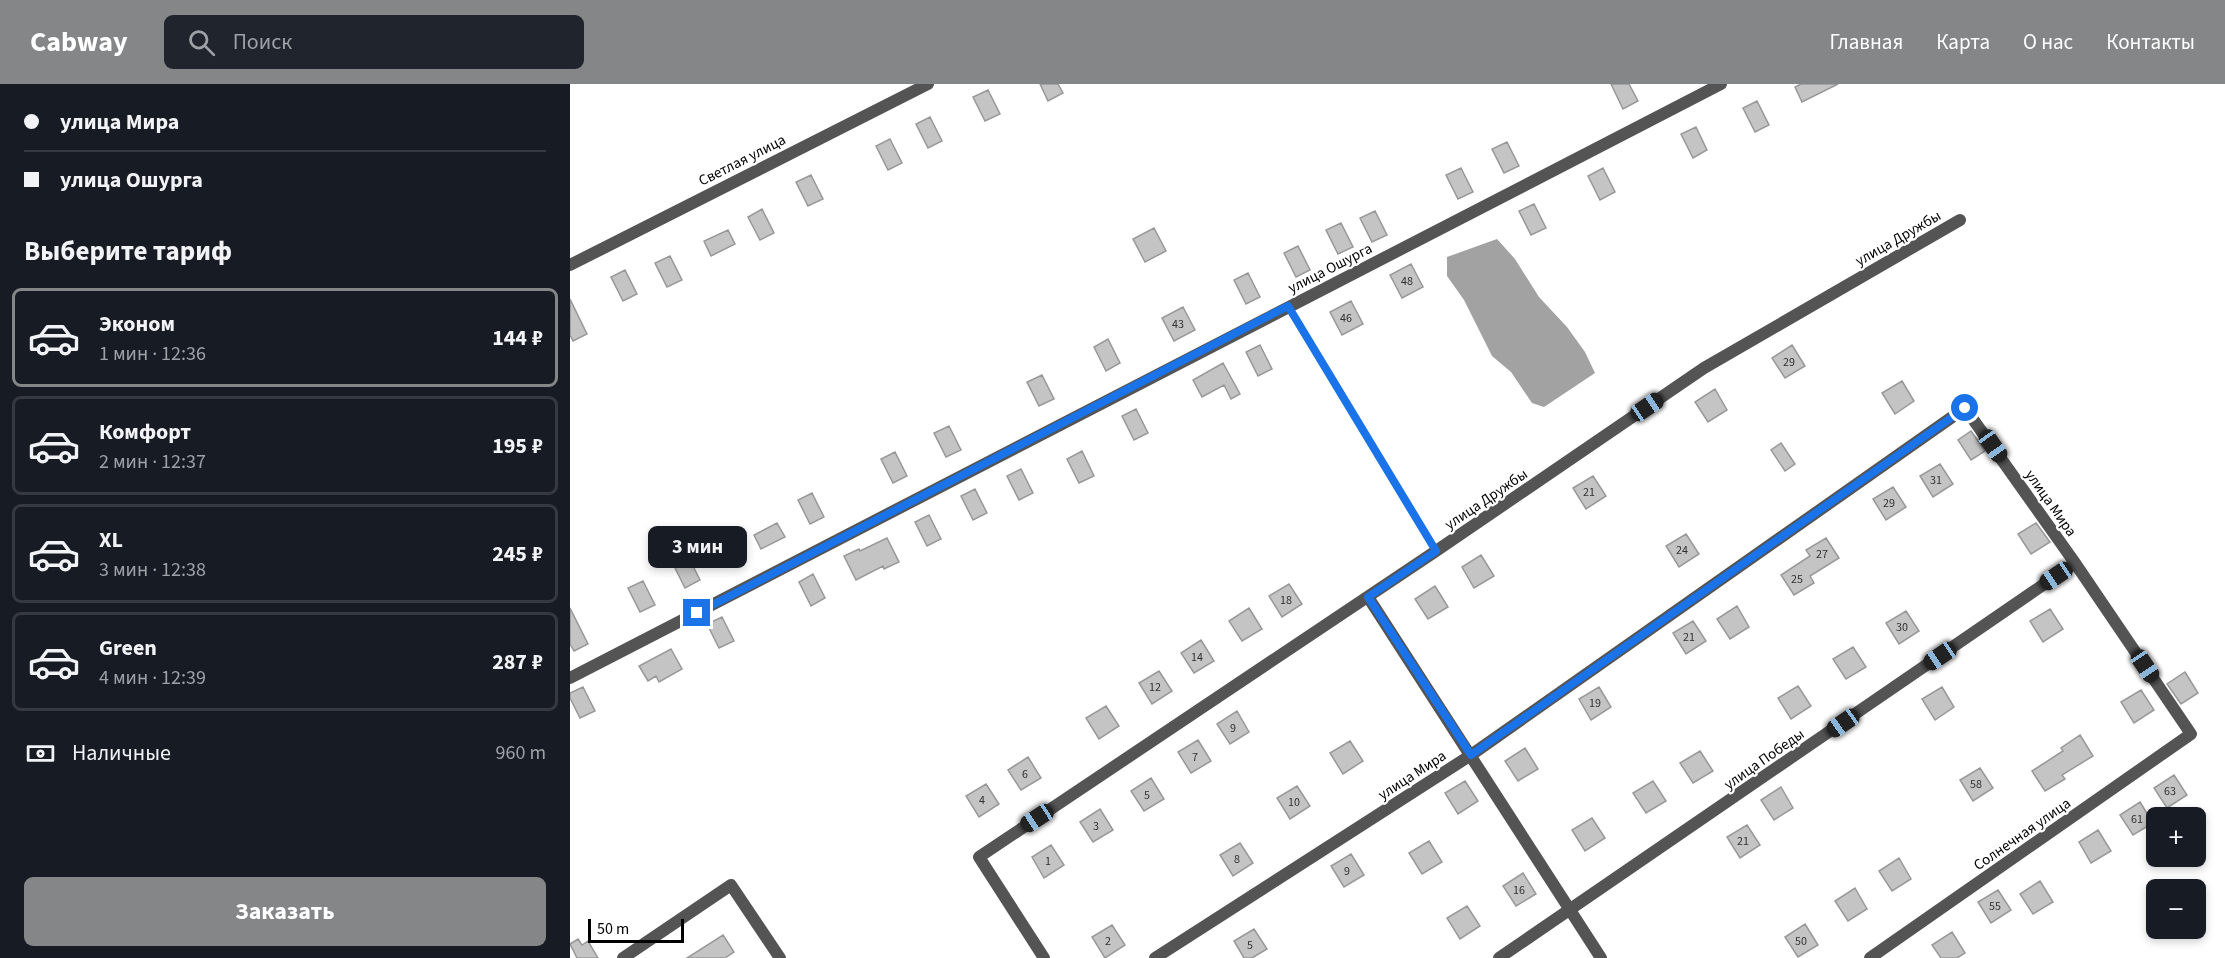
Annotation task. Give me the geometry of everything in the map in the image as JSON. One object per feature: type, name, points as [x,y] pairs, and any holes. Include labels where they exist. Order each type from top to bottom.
[{"type":"street","name":"Светлая улица","points":[[570,265],[928,84]]},
{"type":"street","name":"улица Ошурга","points":[[570,678],[1721,84]]},
{"type":"street","name":"улица Дружбы","points":[[1044,958],[979,857],[1368,597],[1704,368],[1960,220]]},
{"type":"street","name":"улица Мира","points":[[1155,958],[1471,755],[1965,408],[2075,563]]},
{"type":"street","name":"Солнечная улица","points":[[1870,958],[2191,734],[2075,563]]},
{"type":"street","name":"улица Победы","points":[[1499,958],[2075,563]]},
{"type":"street","points":[[1368,597],[1601,958]]},
{"type":"street","points":[[623,958],[731,885],[780,958]]},
{"type":"lane","points":[[1288,306],[1436,551]]},
{"type":"shaded area","points":[[1497,239],[1515,259],[1539,297],[1567,327],[1585,352],[1595,373],[1544,407],[1532,403],[1511,372],[1492,356],[1464,300],[1447,276],[1447,257]]},
{"type":"building","points":[[1040,84],[1058,84],[1063,93],[1048,101]]},
{"type":"building","points":[[1611,84],[1629,84],[1638,101],[1623,109]]},
{"type":"building","points":[[1801,84],[1838,84],[1802,102],[1795,87]]},
{"type":"building","points":[[988,90],[1000,114],[985,121],[973,97]]},
{"type":"building","points":[[1757,101],[1769,125],[1755,132],[1743,108]]},
{"type":"building","points":[[930,117],[942,141],[928,148],[916,124]]},
{"type":"building","points":[[1696,127],[1707,150],[1693,158],[1681,134]]},
{"type":"building","points":[[890,139],[902,163],[888,170],[876,146]]},
{"type":"building","points":[[1507,142],[1519,166],[1504,173],[1492,149]]},
{"type":"building","points":[[1461,168],[1473,192],[1458,199],[1446,175]]},
{"type":"building","points":[[1603,168],[1615,192],[1600,200],[1588,176]]},
{"type":"building","points":[[811,175],[823,199],[808,206],[796,182]]},
{"type":"building","points":[[1534,204],[1546,228],[1531,235],[1519,211]]},
{"type":"building","points":[[762,209],[774,233],[760,240],[748,217]]},
{"type":"building","points":[[1375,211],[1387,235],[1372,242],[1360,218]]},
{"type":"building","points":[[1341,223],[1353,247],[1338,254],[1326,230]]},
{"type":"building","points":[[1154,228],[1166,251],[1145,262],[1133,239]]},
{"type":"building","points":[[728,230],[735,244],[711,256],[704,241]]},
{"type":"building","points":[[1298,246],[1310,270],[1296,277],[1284,253]]},
{"type":"building","points":[[670,256],[682,280],[667,287],[655,263]]},
{"type":"building","points":[[1411,264],[1423,287],[1402,298],[1390,275]]},
{"type":"building","points":[[625,270],[637,294],[623,301],[611,277]]},
{"type":"building","points":[[1248,273],[1260,297],[1246,304],[1234,280]]},
{"type":"building","points":[[570,299],[587,334],[573,341],[570,335]]},
{"type":"building","points":[[1351,301],[1363,324],[1342,335],[1330,312]]},
{"type":"building","points":[[1183,307],[1195,330],[1174,341],[1162,318]]},
{"type":"building","points":[[1108,339],[1120,363],[1106,371],[1094,347]]},
{"type":"building","points":[[1260,345],[1272,369],[1258,376],[1246,352]]},
{"type":"building","points":[[1792,345],[1805,366],[1785,378],[1772,358]]},
{"type":"building","points":[[1223,363],[1240,394],[1231,399],[1224,385],[1202,397],[1193,380]]},
{"type":"building","points":[[1042,375],[1054,399],[1039,406],[1027,382]]},
{"type":"building","points":[[1902,381],[1914,401],[1895,414],[1882,393]]},
{"type":"building","points":[[1715,389],[1727,410],[1708,422],[1695,402]]},
{"type":"building","points":[[1136,409],[1148,433],[1134,440],[1122,416]]},
{"type":"building","points":[[949,426],[961,450],[946,457],[934,433]]},
{"type":"building","points":[[1971,431],[1985,451],[1971,460],[1958,440]]},
{"type":"building","points":[[1781,443],[1795,464],[1785,471],[1771,450]]},
{"type":"building","points":[[1082,451],[1094,476],[1079,483],[1067,459]]},
{"type":"building","points":[[895,452],[907,476],[893,483],[881,459]]},
{"type":"building","points":[[1940,464],[1953,484],[1933,497],[1920,476]]},
{"type":"building","points":[[1021,469],[1033,493],[1019,500],[1007,476]]},
{"type":"building","points":[[1593,476],[1606,496],[1586,509],[1573,488]]},
{"type":"building","points":[[1893,487],[1906,507],[1886,520],[1873,499]]},
{"type":"building","points":[[975,489],[987,513],[973,520],[961,496]]},
{"type":"building","points":[[812,493],[824,517],[810,524],[798,500]]},
{"type":"building","points":[[929,515],[941,539],[927,546],[915,522]]},
{"type":"building","points":[[777,523],[785,537],[761,549],[754,535]]},
{"type":"building","points":[[2036,523],[2050,542],[2031,554],[2018,534]]},
{"type":"building","points":[[1686,534],[1699,554],[1679,567],[1666,546]]},
{"type":"building","points":[[887,538],[899,562],[884,569],[883,566],[856,580],[844,556]]},
{"type":"building","points":[[1826,538],[1839,558],[1810,576],[1814,583],[1794,595],[1781,575],[1810,556],[1806,550]]},
{"type":"building","points":[[1481,555],[1494,576],[1474,588],[1462,567]]},
{"type":"building","points":[[688,556],[700,580],[685,588],[673,564]]},
{"type":"building","points":[[813,574],[825,598],[811,606],[799,582]]},
{"type":"building","points":[[643,581],[655,605],[640,612],[628,588]]},
{"type":"building","points":[[1289,584],[1302,604],[1282,617],[1269,596]]},
{"type":"building","points":[[1435,586],[1448,607],[1428,619],[1415,599]]},
{"type":"building","points":[[1737,606],[1749,627],[1730,639],[1717,619]]},
{"type":"building","points":[[570,608],[588,644],[574,651],[570,644]]},
{"type":"building","points":[[1249,608],[1262,629],[1242,641],[1229,621]]},
{"type":"building","points":[[2050,609],[2063,629],[2043,642],[2030,621]]},
{"type":"building","points":[[1906,611],[1919,631],[1899,644],[1886,623]]},
{"type":"building","points":[[722,617],[734,641],[719,648],[707,624]]},
{"type":"building","points":[[1693,621],[1706,641],[1686,654],[1673,633]]},
{"type":"building","points":[[1201,640],[1214,661],[1194,673],[1181,653]]},
{"type":"building","points":[[1853,647],[1866,667],[1846,679],[1833,659]]},
{"type":"building","points":[[671,649],[682,669],[659,682],[656,676],[648,681],[639,666]]},
{"type":"building","points":[[1159,671],[1172,691],[1152,704],[1139,683]]},
{"type":"building","points":[[2185,672],[2198,693],[2181,704],[2167,684]]},
{"type":"building","points":[[1798,686],[1811,706],[1791,719],[1778,698]]},
{"type":"building","points":[[583,687],[595,711],[580,718],[570,698],[570,693]]},
{"type":"building","points":[[1599,687],[1611,707],[1591,720],[1579,699]]},
{"type":"building","points":[[1942,687],[1954,707],[1935,720],[1922,699]]},
{"type":"building","points":[[2141,690],[2154,710],[2134,723],[2121,702]]},
{"type":"building","points":[[1106,706],[1119,726],[1099,739],[1086,718]]},
{"type":"building","points":[[1237,711],[1249,732],[1230,744],[1217,724]]},
{"type":"building","points":[[2080,735],[2093,756],[2062,775],[2065,779],[2045,791],[2032,771],[2063,751],[2061,748]]},
{"type":"building","points":[[1198,740],[1211,761],[1191,773],[1178,752]]},
{"type":"building","points":[[1350,741],[1363,761],[1343,774],[1330,753]]},
{"type":"building","points":[[1525,748],[1538,769],[1518,781],[1505,761]]},
{"type":"building","points":[[1700,751],[1713,771],[1693,783],[1680,763]]},
{"type":"building","points":[[1028,757],[1041,778],[1021,790],[1008,770]]},
{"type":"building","points":[[1980,768],[1993,788],[1973,801],[1960,780]]},
{"type":"building","points":[[2174,775],[2187,795],[2166,807],[2154,788]]},
{"type":"building","points":[[1151,778],[1164,799],[1144,811],[1131,791]]},
{"type":"building","points":[[1465,781],[1478,801],[1458,814],[1445,793]]},
{"type":"building","points":[[1653,781],[1666,801],[1646,813],[1633,793]]},
{"type":"building","points":[[986,784],[999,804],[979,817],[966,796]]},
{"type":"building","points":[[1297,786],[1310,806],[1290,819],[1277,798]]},
{"type":"building","points":[[1781,787],[1793,808],[1774,820],[1761,800]]},
{"type":"building","points":[[2140,802],[2146,812],[2146,827],[2133,835],[2120,815]]},
{"type":"building","points":[[1100,809],[1113,830],[1093,842],[1080,822]]},
{"type":"building","points":[[1592,818],[1605,838],[1585,851],[1572,830]]},
{"type":"building","points":[[1747,825],[1760,845],[1740,858],[1727,837]]},
{"type":"building","points":[[2098,830],[2111,851],[2091,863],[2079,842]]},
{"type":"building","points":[[1429,841],[1442,862],[1422,874],[1409,853]]},
{"type":"building","points":[[1240,843],[1253,863],[1233,876],[1220,855]]},
{"type":"building","points":[[1051,845],[1064,865],[1044,878],[1032,857]]},
{"type":"building","points":[[1351,854],[1364,875],[1344,887],[1331,866]]},
{"type":"building","points":[[1899,858],[1911,879],[1892,891],[1879,871]]},
{"type":"building","points":[[1523,873],[1536,894],[1516,906],[1503,886]]},
{"type":"building","points":[[2040,881],[2053,902],[2033,914],[2020,894]]},
{"type":"building","points":[[1855,888],[1867,909],[1848,921],[1835,901]]},
{"type":"building","points":[[1998,890],[2011,910],[1991,923],[1978,902]]},
{"type":"building","points":[[1467,906],[1480,926],[1460,939],[1447,918]]},
{"type":"building","points":[[1805,924],[1818,945],[1798,957],[1785,937]]},
{"type":"building","points":[[1112,925],[1125,945],[1105,958],[1092,937]]},
{"type":"building","points":[[1254,929],[1267,949],[1252,958],[1244,958],[1234,941]]},
{"type":"building","points":[[1952,932],[1965,953],[1957,958],[1941,958],[1932,945]]},
{"type":"building","points":[[723,935],[734,952],[725,958],[687,958]]},
{"type":"building","points":[[578,939],[582,945],[588,941],[598,958],[577,958],[570,944]]},
{"type":"route","points":[[697,613],[1288,306],[1436,551],[1368,597],[1471,755],[1965,408]]}]
